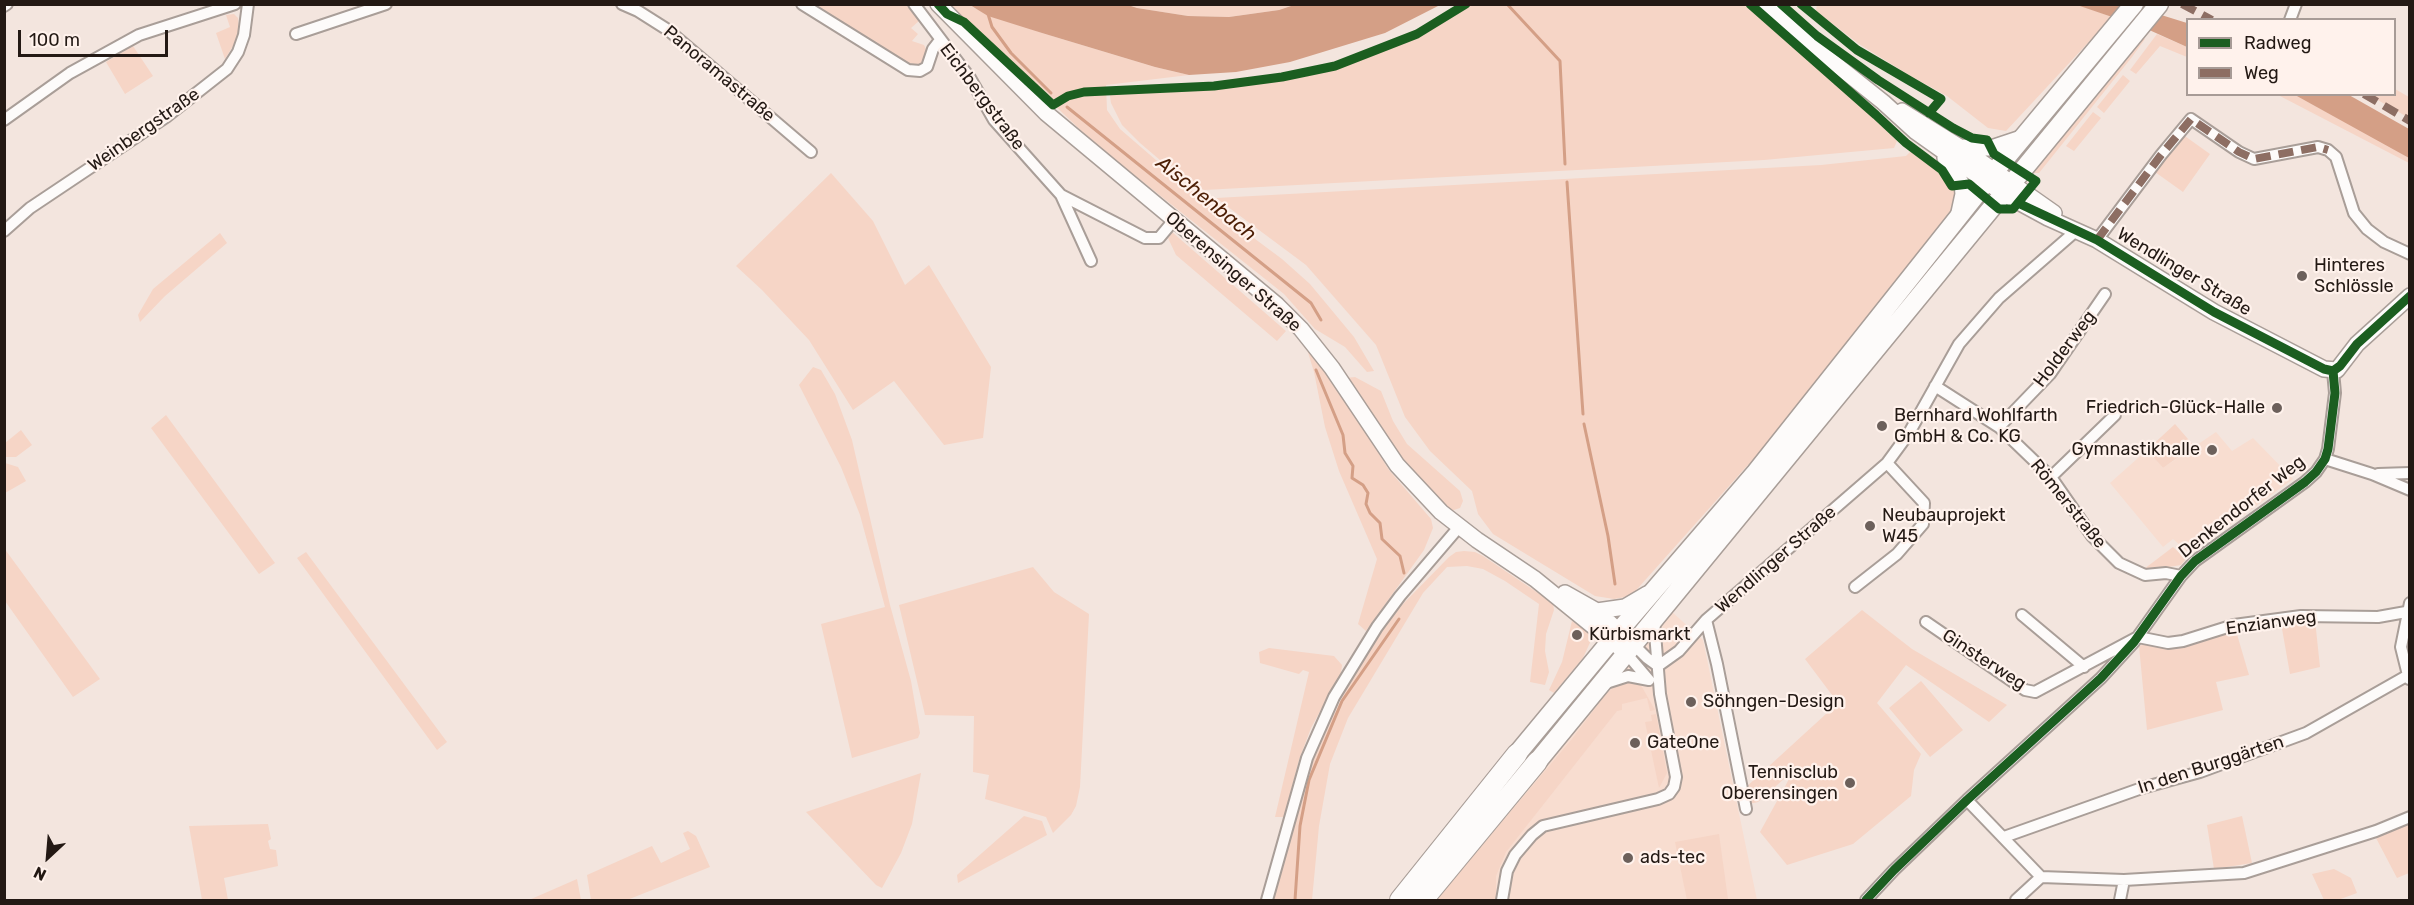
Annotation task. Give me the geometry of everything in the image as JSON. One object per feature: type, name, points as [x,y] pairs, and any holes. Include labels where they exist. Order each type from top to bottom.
[{"type":"highway","points":[[1400,900],[1517,754]]},
{"type":"highway","points":[[1423,900],[1537,762]]},
{"type":"main road","points":[[1517,754],[1615,635],[1783,439],[1990,177],[2134,4]]},
{"type":"main road","points":[[1537,762],[2158,4]]},
{"type":"street","points":[[4,120],[70,73],[139,35],[235,4]]},
{"type":"street","name":"Weinbergstraße","points":[[4,231],[30,208],[166,117],[227,69],[238,52],[244,35],[248,4]]},
{"type":"street","points":[[296,34],[386,4]]},
{"type":"street","name":"Panoramastraße","points":[[622,4],[668,30],[811,152]]},
{"type":"street","points":[[802,4],[908,70],[920,70],[927,67],[933,49],[940,40]]},
{"type":"street","name":"Eichbergstraße","points":[[914,4],[970,78],[994,120],[1061,195],[1145,238],[1159,238],[1174,220]]},
{"type":"street","name":"Oberensinger Straße","points":[[938,4],[1046,113],[1276,305],[1301,329],[1332,368],[1397,465],[1417,488],[1458,527],[1615,635]]},
{"type":"street","points":[[1764,4],[1802,38],[1883,102],[1946,158],[1962,184],[1963,194],[1958,217]]},
{"type":"street","points":[[1883,102],[1910,115],[1960,147],[1990,177]]},
{"type":"street","points":[[2097,240],[2191,119],[2239,152],[2254,159],[2318,147],[2328,150],[2336,157],[2354,213],[2367,229],[2384,242],[2409,254]]},
{"type":"street","points":[[1960,147],[1991,148],[2024,137]]},
{"type":"street","points":[[1930,142],[1990,177]]},
{"type":"street","name":"Wendlinger Straße","points":[[1990,177],[2214,312],[2324,369],[2333,371]]},
{"type":"street","points":[[1061,195],[1091,261]]},
{"type":"street","name":"Wendlinger Straße","points":[[1658,666],[1679,651],[1706,620],[1887,463],[1909,433],[1959,344],[1999,298],[2074,228]]},
{"type":"street","name":"Holderweg","points":[[1999,427],[2050,374],[2105,294]]},
{"type":"street","points":[[2333,371],[2340,366],[2357,344],[2409,296]]},
{"type":"street","name":"Denkendorfer Weg","points":[[1866,900],[1967,800],[2101,678],[2138,637],[2181,576],[2195,561],[2305,482],[2325,459],[2335,393],[2333,371]]},
{"type":"street","name":"Römerstraße","points":[[1935,386],[1999,427],[2051,477],[2092,536],[2120,563],[2145,575],[2166,573],[2181,576]]},
{"type":"street","points":[[2051,477],[2115,415]]},
{"type":"street","points":[[2325,459],[2372,474],[2409,490]]},
{"type":"street","points":[[1855,587],[1897,554],[1923,524],[1924,503],[1887,463]]},
{"type":"street","points":[[2372,474],[2409,473]]},
{"type":"street","points":[[1267,900],[1307,758],[1334,697],[1383,619],[1458,527]]},
{"type":"street","name":"Oberensinger Straße","points":[[1535,579],[1568,594],[1597,611],[1615,635]]},
{"type":"street","points":[[1597,611],[1625,607],[1655,589]]},
{"type":"street","points":[[2408,607],[2401,646],[2409,676]]},
{"type":"street","name":"Enzianweg","points":[[2138,637],[2168,643],[2183,641],[2234,625],[2301,616],[2378,617],[2408,607]]},
{"type":"street","points":[[2022,615],[2084,667]]},
{"type":"street","points":[[1502,900],[1507,871],[1515,855],[1543,826],[1658,799],[1669,794],[1676,777],[1660,694],[1653,619]]},
{"type":"street","name":"Wendlinger Straße","points":[[1706,620],[1746,809]]},
{"type":"street","name":"Ginsterweg","points":[[1926,622],[2025,690],[2035,692],[2138,637]]},
{"type":"street","points":[[1615,635],[1630,649],[1658,666]]},
{"type":"street","points":[[1630,649],[1660,694]]},
{"type":"street","points":[[1598,687],[1628,676],[1649,680]]},
{"type":"street","name":"In den Burggärten","points":[[2004,837],[2142,788],[2200,772],[2306,733],[2409,676]]},
{"type":"street","points":[[1967,800],[2041,877]]},
{"type":"street","points":[[2016,900],[2041,877],[2124,880],[2244,873],[2376,831],[2409,817]]},
{"type":"street","points":[[2120,900],[2124,880]]},
{"type":"shaded area","points":[[1466,4],[1748,5],[1897,141],[1894,148],[1764,160],[1204,190],[1174,172],[1140,143],[1122,125],[1111,103],[1109,90],[1214,86],[1282,77],[1335,66],[1417,34]]},
{"type":"shaded area","points":[[1817,4],[2077,4],[2112,17],[2006,131],[1988,128],[1947,96],[1859,44],[1816,11]]},
{"type":"shaded area","points":[[816,5],[909,5],[927,32],[919,21],[911,28],[918,34],[912,41],[924,45],[927,51],[923,63],[917,65],[902,61]]},
{"type":"shaded area","points":[[950,5],[970,5],[1042,33],[1189,75],[1106,85],[1107,110],[1120,129],[1200,198],[1282,259],[1310,284],[1354,337],[1374,371],[1367,372],[1345,347],[1315,329],[1284,294],[1094,143]]},
{"type":"shaded area","points":[[970,5],[1128,5],[1188,16],[1229,17],[1279,10],[1294,5],[1440,5],[1385,33],[1290,62],[1236,72],[1189,75],[1155,67],[988,16]]},
{"type":"shaded area","points":[[1128,5],[1294,5],[1279,10],[1229,17],[1188,16]]},
{"type":"shaded area","points":[[2077,5],[2129,5],[2186,23],[2186,47],[2147,29]]},
{"type":"shaded area","points":[[234,14],[238,18],[239,28],[236,41],[225,59],[216,33],[230,27],[226,15]]},
{"type":"shaded area","points":[[2139,34],[2145,39],[2132,57],[2039,173],[2030,173]]},
{"type":"shaded area","points":[[2157,34],[2186,47],[2186,57],[2160,46],[2136,74],[2130,70]]},
{"type":"shaded area","points":[[133,46],[153,76],[125,94],[106,62]]},
{"type":"shaded area","points":[[2123,75],[2130,81],[2104,113],[2097,107]]},
{"type":"shaded area","points":[[2396,90],[2409,97],[2409,118],[2371,96],[2396,96]]},
{"type":"shaded area","points":[[2280,96],[2297,96],[2393,148],[2409,158],[2409,163]]},
{"type":"shaded area","points":[[2297,96],[2351,96],[2409,129],[2409,158]]},
{"type":"shaded area","points":[[2093,112],[2101,118],[2074,151],[2066,146]]},
{"type":"shaded area","points":[[2182,134],[2210,154],[2183,192],[2155,172]]},
{"type":"shaded area","points":[[1914,148],[1948,175],[1958,193],[1954,210],[1772,445],[1746,467],[1631,596],[1614,599],[1595,596],[1493,534],[1478,514],[1472,491],[1430,451],[1405,417],[1376,345],[1306,265],[1216,198],[1821,165],[1906,156]]},
{"type":"shaded area","points":[[831,173],[873,221],[905,285],[929,265],[991,367],[983,438],[944,445],[894,381],[853,410],[809,340],[736,266]]},
{"type":"shaded area","points":[[1172,232],[1286,331],[1277,341],[1176,255],[1168,238]]},
{"type":"shaded area","points":[[220,233],[227,243],[165,296],[140,322],[138,315],[153,289]]},
{"type":"shaded area","points":[[1306,346],[1356,417],[1389,470],[1431,519],[1433,528],[1424,550],[1366,631],[1358,624],[1377,559],[1339,471],[1325,427],[1314,372]]},
{"type":"shaded area","points":[[813,367],[821,370],[835,394],[852,440],[890,605],[911,681],[920,733],[918,738],[852,758],[821,624],[885,607],[860,515],[841,467],[799,385]]},
{"type":"shaded area","points":[[1355,377],[1381,391],[1393,421],[1407,444],[1460,491],[1463,501],[1460,508],[1451,511],[1407,467],[1346,378]]},
{"type":"shaded area","points":[[166,415],[275,563],[259,574],[151,428]]},
{"type":"shaded area","points":[[2175,424],[2194,446],[2163,468],[2147,450]]},
{"type":"shaded area","points":[[21,430],[32,445],[16,457],[5,457],[5,443]]},
{"type":"shaded area","points":[[2216,432],[2232,451],[2253,438],[2293,479],[2190,554],[2173,539],[2163,547],[2110,483],[2147,450],[2163,468]]},
{"type":"shaded area","points":[[5,463],[18,467],[26,481],[5,493]]},
{"type":"shaded area","points":[[2173,547],[2186,559],[2181,565],[2145,571],[2144,569]]},
{"type":"shaded area","points":[[4,548],[100,679],[73,697],[5,601]]},
{"type":"shaded area","points":[[306,552],[447,742],[437,750],[297,558]]},
{"type":"shaded area","points":[[1456,552],[1475,552],[1483,556],[1553,603],[1554,610],[1546,634],[1545,651],[1549,672],[1545,685],[1530,682],[1539,604],[1483,569],[1467,566],[1447,567],[1423,593],[1348,718],[1330,764],[1319,826],[1312,900],[1271,900],[1314,754],[1349,684],[1375,640],[1402,605],[1449,557]]},
{"type":"shaded area","points":[[1033,567],[1054,592],[1089,614],[1080,787],[1076,806],[1071,815],[1053,833],[1046,817],[985,799],[989,775],[973,772],[974,716],[925,715],[899,605]]},
{"type":"shaded area","points":[[1862,610],[1912,649],[2007,705],[1989,722],[1906,665],[1877,703],[1921,754],[1914,770],[1911,796],[1853,844],[1787,865],[1760,832],[1794,770],[1758,802],[1749,804],[1745,788],[1838,703],[1805,659]]},
{"type":"shaded area","points":[[1671,611],[1703,640],[1757,900],[1448,900],[1454,880]]},
{"type":"shaded area","points":[[2315,620],[2320,667],[2290,674],[2281,623]]},
{"type":"shaded area","points":[[1572,621],[1593,636],[1583,658],[1554,693],[1549,690],[1562,662]]},
{"type":"shaded area","points":[[2236,631],[2249,675],[2216,682],[2223,710],[2147,730],[2139,646],[2152,642],[2172,646],[2191,644]]},
{"type":"shaded area","points":[[1269,648],[1334,656],[1342,665],[1341,673],[1311,728],[1299,760],[1284,817],[1275,817],[1309,672],[1303,670],[1299,674],[1260,663],[1259,652]]},
{"type":"shaded area","points":[[1627,680],[1636,682],[1642,687],[1655,710],[1650,711],[1647,698],[1622,704],[1622,710],[1617,711],[1506,852],[1496,876],[1496,900],[1436,900],[1572,739],[1606,694],[1619,683]]},
{"type":"shaded area","points":[[1921,681],[1963,730],[1930,757],[1889,708]]},
{"type":"shaded area","points":[[1656,714],[1667,773],[1659,788],[1645,722],[1652,721],[1651,715]]},
{"type":"shaded area","points":[[921,773],[912,824],[901,853],[882,888],[876,885],[806,812]]},
{"type":"shaded area","points":[[1024,816],[1042,821],[1047,835],[958,883],[957,875]]},
{"type":"shaded area","points":[[2242,816],[2252,863],[2214,869],[2207,825]]},
{"type":"shaded area","points":[[268,824],[271,839],[268,841],[270,849],[276,850],[278,866],[224,878],[228,900],[202,900],[189,826]]},
{"type":"shaded area","points":[[2408,824],[2409,873],[2397,878],[2376,838]]},
{"type":"shaded area","points":[[688,831],[696,836],[710,867],[627,900],[591,900],[587,875],[652,846],[661,863],[690,849],[683,833]]},
{"type":"shaded area","points":[[1719,834],[1728,899],[1687,900],[1675,842]]},
{"type":"shaded area","points":[[2334,869],[2351,878],[2357,893],[2338,900],[2324,900],[2312,874]]},
{"type":"shaded area","points":[[577,879],[581,900],[529,900]]},
{"type":"waterway","points":[[1507,4],[1560,61],[1565,164]]},
{"type":"waterway","name":"Aischenbach","points":[[988,14],[992,27],[1011,53],[1051,93]]},
{"type":"waterway","name":"Aischenbach","points":[[1067,107],[1311,303],[1321,320]]},
{"type":"waterway","points":[[1567,182],[1583,414]]},
{"type":"waterway","name":"Aischenbach","points":[[1316,370],[1343,435],[1345,453],[1353,466],[1352,478],[1363,485],[1368,493],[1366,504],[1370,513],[1380,523],[1382,539],[1400,556],[1404,573]]},
{"type":"waterway","points":[[1584,424],[1608,536],[1615,584]]},
{"type":"waterway","name":"Aischenbach","points":[[1295,900],[1300,826],[1309,780],[1342,701],[1399,619]]},
{"type":"marked path","points":[[2182,4],[2208,18]]},
{"type":"marked path","points":[[2367,96],[2410,121]]},
{"type":"marked path","points":[[2097,240],[2191,119],[2239,152],[2254,159],[2318,147],[2328,150]]},
{"type":"cycle path","points":[[938,4],[947,14],[964,22],[1053,105],[1068,96],[1084,92],[1214,86],[1282,77],[1335,66],[1417,34],[1466,4]]},
{"type":"cycle path","points":[[1750,4],[1906,143],[1942,170],[1952,186],[1969,184],[1999,209],[2013,209],[2036,181],[1994,154],[1987,140],[1972,138],[1953,128],[1878,80],[1817,36],[1781,4]]},
{"type":"cycle path","points":[[1801,4],[1857,50],[1941,99],[1929,113]]},
{"type":"cycle path","points":[[2018,203],[2097,240],[2214,312],[2324,369],[2333,371]]},
{"type":"cycle path","points":[[2333,371],[2340,366],[2357,344],[2410,296]]},
{"type":"cycle path","points":[[1866,900],[1967,800],[2101,678],[2134,642],[2181,576],[2195,561],[2316,472],[2325,459],[2328,449],[2335,393],[2333,371]]},
{"type":"place","name":"Hinteres Schlössle","points":[[2302,276]]},
{"type":"place","name":"Friedrich-Glück-Halle","points":[[2277,408]]},
{"type":"place","name":"Bernhard Wohlfarth GmbH & Co. KG","points":[[1882,426]]},
{"type":"place","name":"Gymnastikhalle","points":[[2212,450]]},
{"type":"place","name":"Neubauprojekt W45","points":[[1870,526]]},
{"type":"place","name":"Kürbismarkt","points":[[1577,635]]},
{"type":"place","name":"Söhngen-Design","points":[[1691,702]]},
{"type":"place","name":"GateOne","points":[[1635,743]]},
{"type":"place","name":"Tennisclub Oberensingen","points":[[1850,783]]},
{"type":"place","name":"ads-tec","points":[[1628,858]]}]
